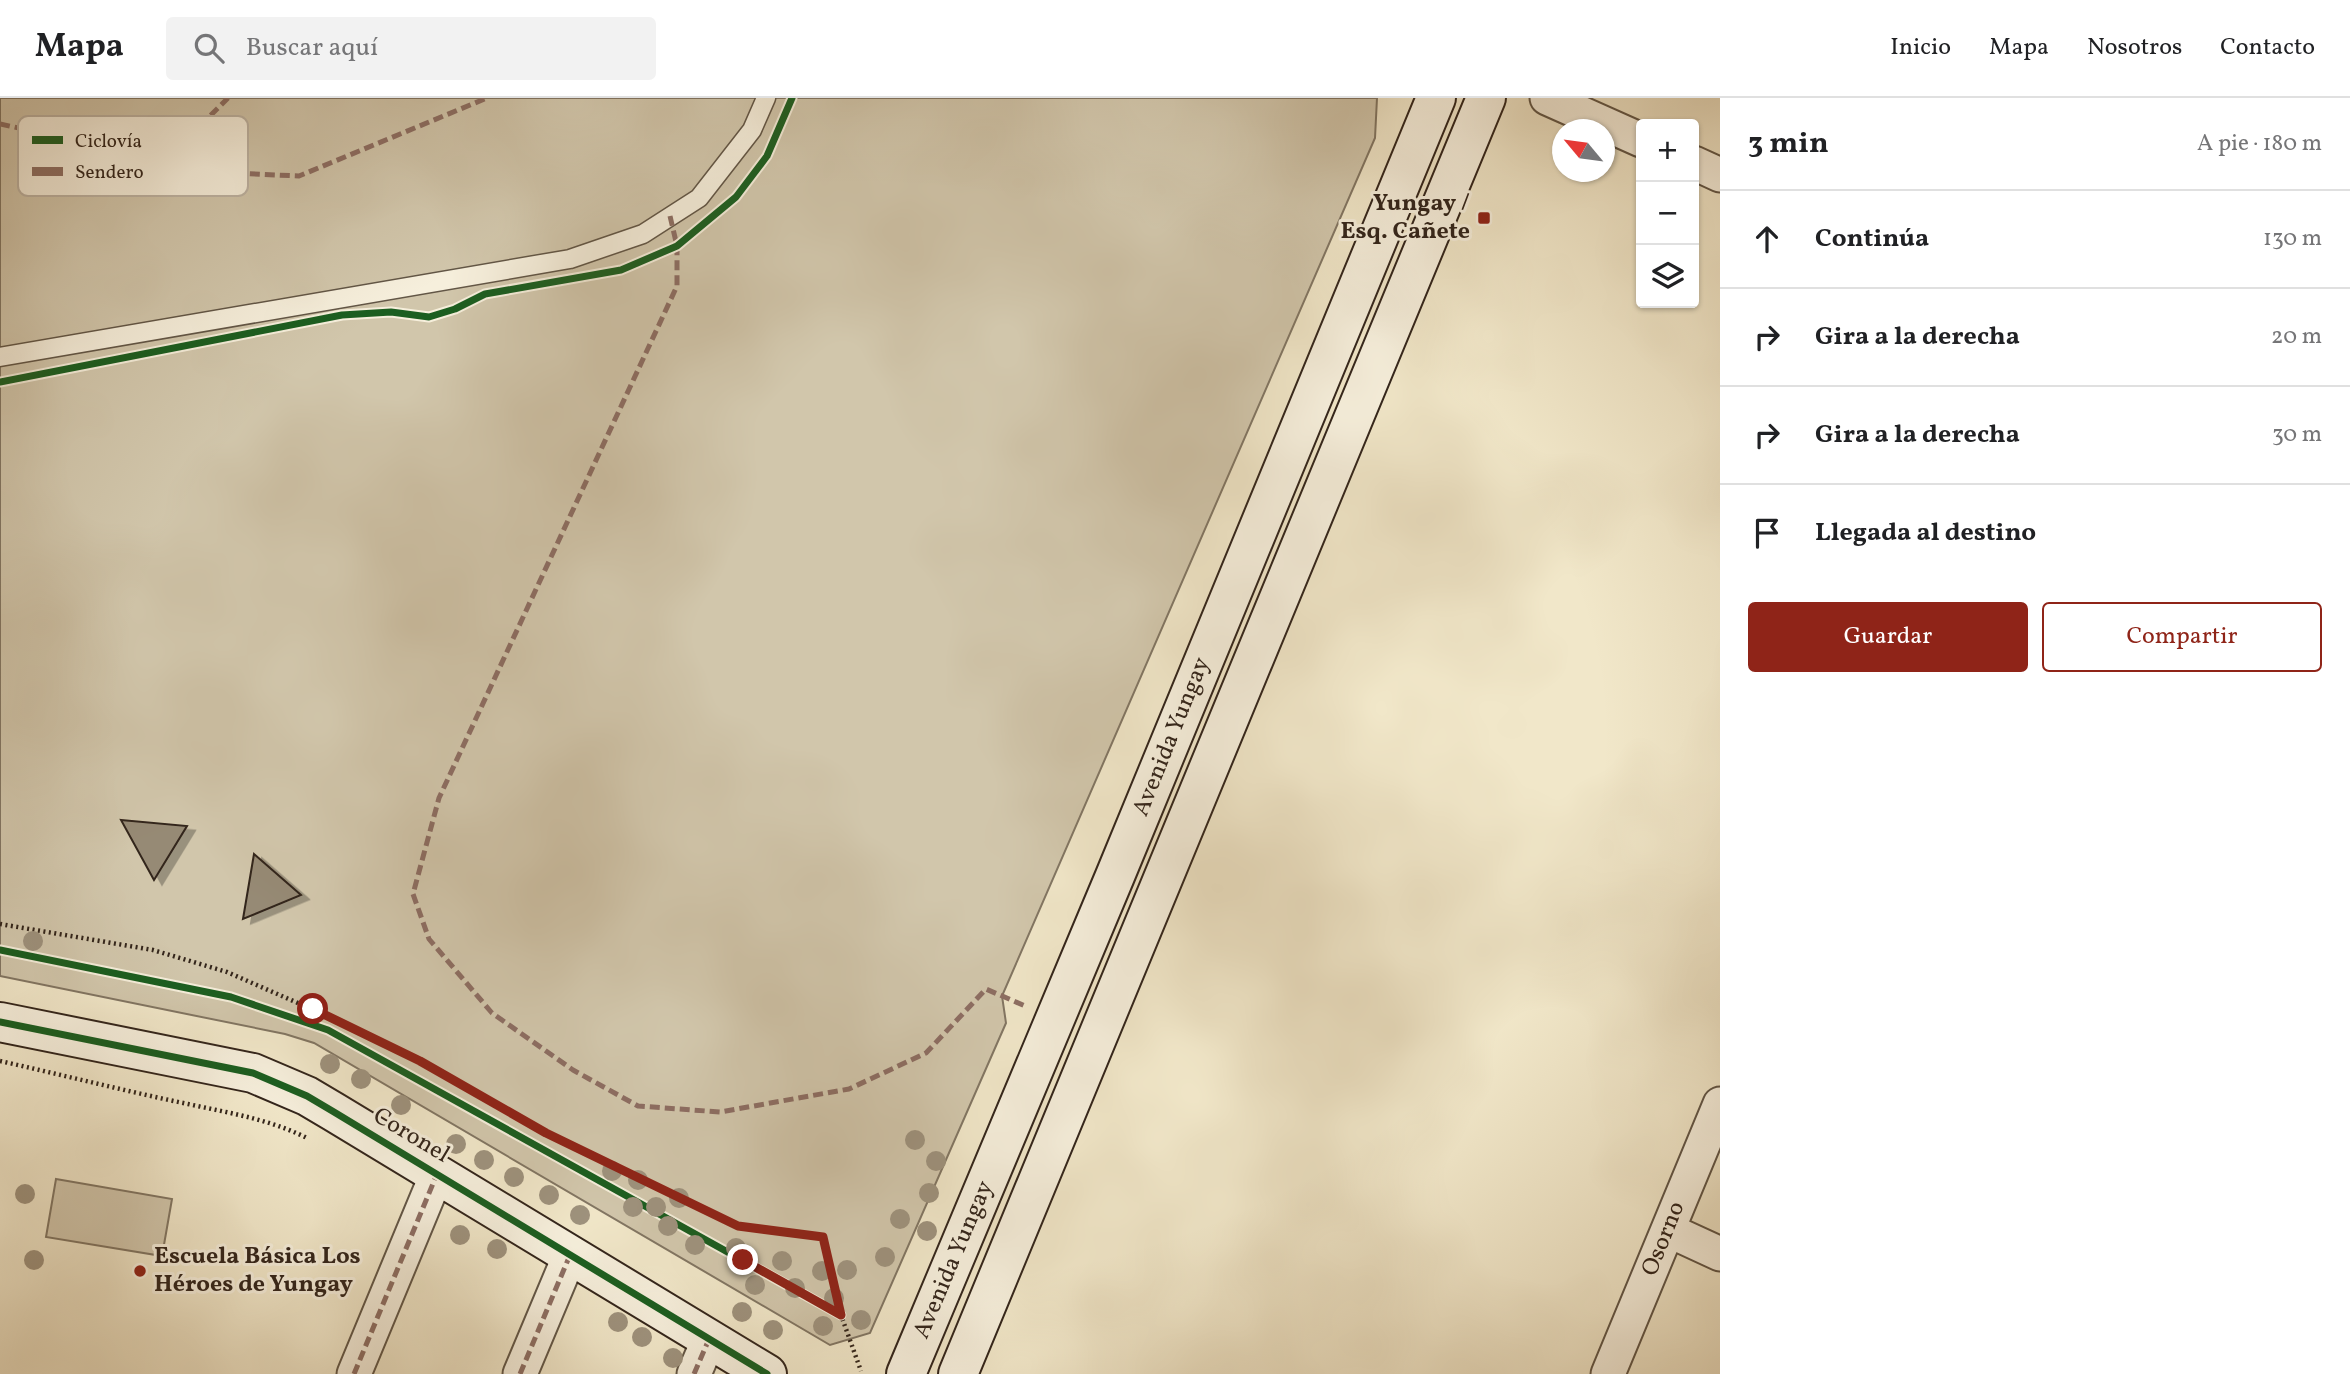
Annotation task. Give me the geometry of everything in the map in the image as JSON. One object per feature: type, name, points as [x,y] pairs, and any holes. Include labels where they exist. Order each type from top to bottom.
[{"type":"main road","name":"Avenida Yungay","points":[[906,1374],[1436,98]]},
{"type":"main road","name":"Avenida Yungay","points":[[958,1374],[1486,98]]},
{"type":"main road","name":"Coronel","points":[[0,1022],[253,1073],[307,1096],[766,1374]]},
{"type":"street","points":[[1547,98],[1636,138]]},
{"type":"street","points":[[1699,165],[1720,175]]},
{"type":"street","name":"Osorno","points":[[1608,1374],[1720,1104]]},
{"type":"street","points":[[354,1374],[436,1174]]},
{"type":"street","points":[[1668,1230],[1720,1254]]},
{"type":"street","points":[[520,1374],[570,1255]]},
{"type":"street","points":[[694,1374],[709,1339]]},
{"type":"lane","points":[[0,357],[570,259],[643,234],[699,198],[752,130],[766,98]]},
{"type":"path","points":[[0,924],[153,950],[227,972],[377,1039],[484,1096],[546,1133],[738,1226],[823,1237],[841,1315],[861,1371]]},
{"type":"path","points":[[0,1061],[230,1112],[270,1123],[310,1140]]},
{"type":"path","points":[[829,1308],[841,1315]]},
{"type":"shaded area","points":[[0,98],[1377,98],[1375,138],[1002,996],[1006,1023],[870,1333],[830,1345],[314,1043],[285,1034],[0,976]]},
{"type":"shaded area","points":[[56,1179],[172,1199],[162,1256],[46,1237]]},
{"type":"building","points":[[121,820],[187,826],[154,880]]},
{"type":"building","points":[[254,854],[301,895],[243,919]]},
{"type":"marked path","points":[[210,116],[228,98]]},
{"type":"marked path","points":[[248,174],[299,176],[487,98]]},
{"type":"marked path","points":[[0,124],[18,128]]},
{"type":"marked path","points":[[670,216],[677,246],[677,286],[439,798],[413,894],[429,939],[492,1013],[573,1070],[638,1106],[720,1112],[849,1089],[926,1053],[986,989],[1025,1006]]},
{"type":"marked path","points":[[354,1374],[437,1174]]},
{"type":"marked path","points":[[520,1374],[570,1255]]},
{"type":"marked path","points":[[694,1374],[709,1339]]},
{"type":"cycle path","points":[[0,382],[342,315],[391,312],[429,317],[455,309],[485,294],[621,270],[677,246],[736,197],[767,156],[792,98]]},
{"type":"cycle path","points":[[0,950],[231,997],[328,1030],[841,1315]]},
{"type":"cycle path","points":[[0,1022],[253,1073],[307,1096],[767,1374]]},
{"type":"place","name":"Yungay / Esq. Cañete","points":[[1484,218]]},
{"type":"place","name":"Escuela Básica Los Héroes de Yungay","points":[[140,1271]]},
{"type":"route","points":[[313,1009],[420,1061],[546,1133],[738,1226],[823,1237],[841,1315],[743,1260]]}]
